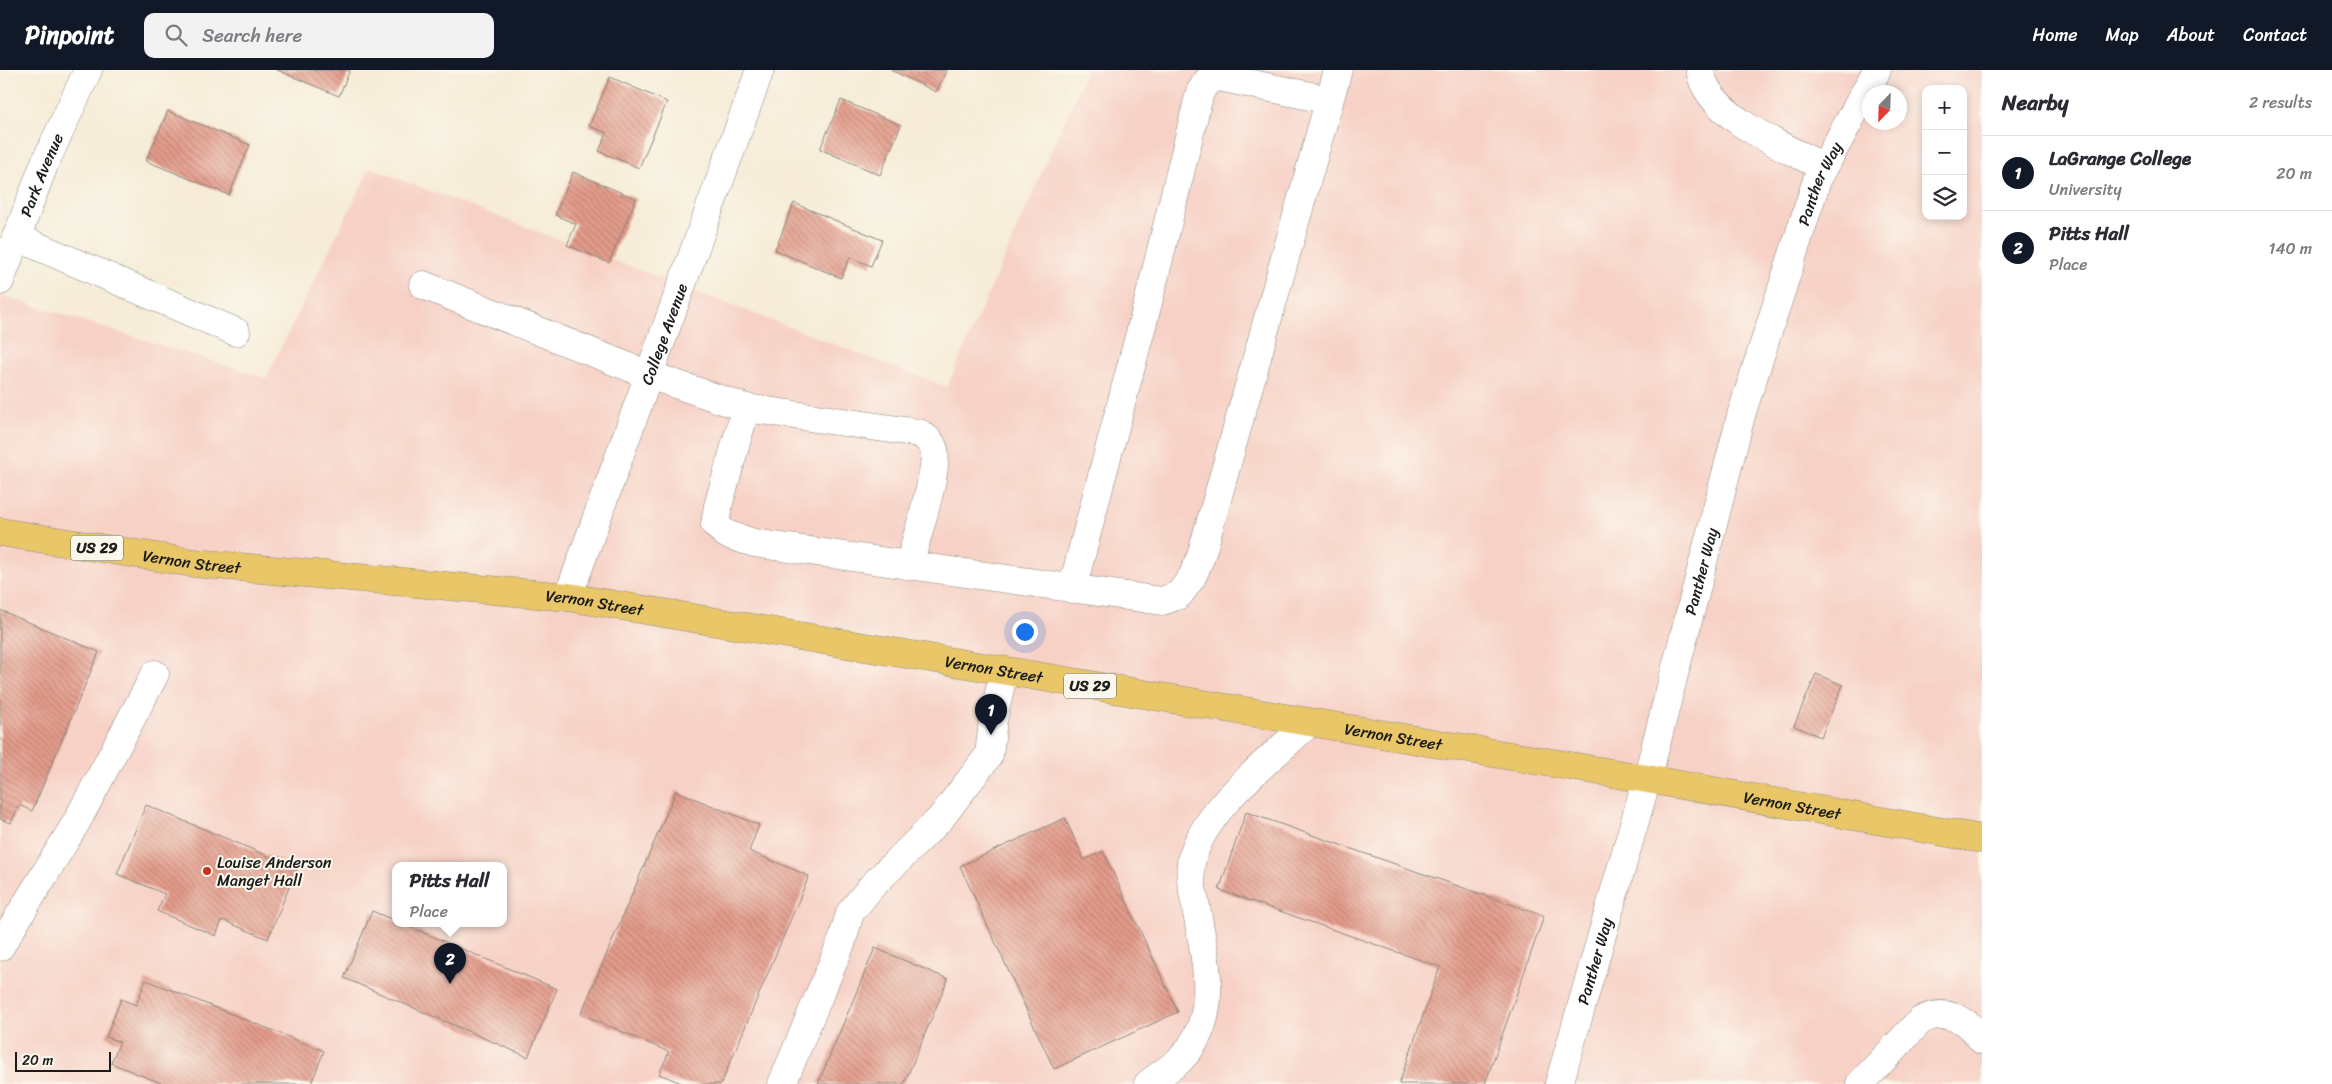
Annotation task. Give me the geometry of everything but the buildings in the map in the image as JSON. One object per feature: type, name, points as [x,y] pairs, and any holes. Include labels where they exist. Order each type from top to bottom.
[{"type":"main road","name":"Vernon Street","points":[[0,532],[194,563],[568,597],[1647,779],[1982,839]]},
{"type":"street","name":"Park Avenue","points":[[0,281],[44,165],[88,70]]},
{"type":"street","name":"College Avenue","points":[[568,597],[760,70]]},
{"type":"street","points":[[746,408],[718,506],[715,524],[726,534],[754,543],[1072,590],[1162,601],[1179,595],[1192,577],[1204,547],[1338,70]]},
{"type":"street","points":[[1700,70],[1701,78],[1710,96],[1721,108],[1741,122],[1824,168]]},
{"type":"street","name":"Panther Way","points":[[1559,1084],[1647,779],[1742,412],[1817,180],[1877,70]]},
{"type":"street","points":[[1072,590],[1149,299],[1200,92],[1207,81],[1219,77],[1329,100]]},
{"type":"street","points":[[16,237],[236,332]]},
{"type":"street","points":[[424,284],[649,374],[746,408],[919,433],[927,438],[934,448],[933,474],[909,566]]},
{"type":"street","points":[[782,1084],[842,940],[850,913],[871,886],[940,819],[989,755],[993,720],[1004,671]]},
{"type":"street","points":[[0,947],[76,823],[155,674]]},
{"type":"street","points":[[1148,1084],[1181,1059],[1200,1033],[1208,1003],[1204,958],[1191,878],[1192,857],[1199,837],[1220,807],[1309,722]]},
{"type":"street","points":[[1860,1084],[1920,1021],[1933,1014],[1945,1014],[1960,1020],[1974,1028],[1982,1040]]},
{"type":"shaded area","points":[[1087,70],[1982,70],[1982,1084],[0,1084],[0,295],[266,378],[370,168],[947,387]]},
{"type":"place","name":"LaGrange College","points":[[991,735]]},
{"type":"place","name":"Louise Anderson Manget Hall","points":[[207,871]]},
{"type":"place","name":"Pitts Hall","points":[[450,984]]}]
